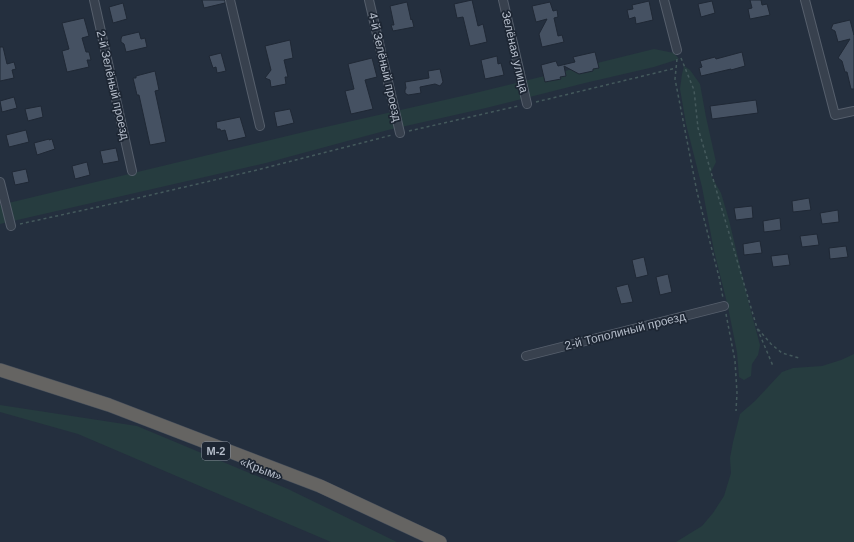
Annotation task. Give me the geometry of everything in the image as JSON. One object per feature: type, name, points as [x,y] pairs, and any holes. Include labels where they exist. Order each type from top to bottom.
[{"type":"highway","points":[[0,370],[109,405],[320,486],[440,542]]},
{"type":"highway","name":"«Крым»","points":[[0,376],[146,425],[280,476],[427,542]]},
{"type":"street","name":"2-й Зелёный проезд","points":[[94,0],[132,171]]},
{"type":"street","points":[[230,0],[260,126]]},
{"type":"street","name":"4-й Зелёный проезд","points":[[369,0],[400,133]]},
{"type":"street","name":"Зелёная улица","points":[[503,0],[527,104]]},
{"type":"street","points":[[664,0],[678,50]]},
{"type":"street","points":[[805,0],[835,115],[854,111]]},
{"type":"street","points":[[0,182],[11,226]]},
{"type":"street","name":"2-й Тополиный проезд","points":[[526,356],[724,306]]},
{"type":"path","points":[[678,50],[675,80],[696,192],[719,277],[735,361],[738,392],[736,411]]},
{"type":"path","points":[[678,50],[694,90],[698,128],[757,328],[773,366]]},
{"type":"path","points":[[11,226],[125,201],[400,133],[676,68]]},
{"type":"path","points":[[757,328],[771,344],[782,353],[799,358]]},
{"type":"green space","points":[[654,49],[674,53],[679,59],[654,67],[486,108],[388,130],[266,163],[0,224],[0,205],[308,131],[471,94]]},
{"type":"green space","points":[[684,66],[690,70],[700,84],[716,162],[710,174],[721,193],[729,220],[760,345],[758,355],[752,364],[751,376],[744,380],[739,377],[737,352],[728,307],[714,251],[702,187],[686,124],[680,89]]},
{"type":"green space","points":[[854,354],[854,542],[676,542],[702,526],[724,496],[731,473],[730,458],[740,414],[755,401],[782,372],[793,368],[822,366]]},
{"type":"green space","points":[[0,405],[137,426],[288,489],[397,542],[331,542],[78,434],[0,412]]},
{"type":"building","points":[[202,0],[225,0],[225,3],[204,8]]},
{"type":"building","points":[[472,0],[478,26],[483,24],[487,42],[470,46],[463,17],[457,18],[454,4]]},
{"type":"building","points":[[750,0],[761,0],[762,5],[767,4],[770,15],[750,19],[748,9],[752,8]]},
{"type":"building","points":[[649,1],[653,20],[636,24],[635,17],[629,19],[627,10],[633,9],[632,5]]},
{"type":"building","points":[[712,1],[715,13],[701,17],[698,4]]},
{"type":"building","points":[[407,2],[414,27],[393,31],[391,25],[394,25],[390,6]]},
{"type":"building","points":[[550,2],[553,11],[557,10],[558,17],[554,18],[558,36],[562,35],[564,42],[542,47],[539,34],[547,19],[536,22],[532,6]]},
{"type":"building","points":[[123,3],[127,19],[113,23],[109,7]]},
{"type":"building","points":[[84,18],[89,36],[82,38],[86,52],[89,52],[91,60],[87,60],[89,67],[67,72],[62,51],[69,49],[62,23]]},
{"type":"building","points":[[850,20],[854,35],[854,89],[851,89],[847,72],[845,72],[842,61],[838,58],[850,39],[838,42],[835,31],[831,29],[833,24]]},
{"type":"building","points":[[139,32],[141,39],[145,38],[147,47],[126,52],[124,44],[121,42],[122,36]]},
{"type":"building","points":[[290,40],[293,58],[284,60],[288,77],[285,77],[286,84],[271,87],[270,80],[265,78],[271,70],[265,46]]},
{"type":"building","points":[[0,47],[3,47],[7,64],[14,62],[16,69],[12,70],[14,78],[0,81]]},
{"type":"building","points":[[595,52],[599,68],[579,74],[564,66],[566,76],[560,77],[561,79],[545,82],[541,65],[556,61],[558,66],[575,62],[573,57]]},
{"type":"building","points":[[742,52],[745,66],[701,76],[699,68],[702,67],[700,61],[715,57],[716,59]]},
{"type":"building","points":[[221,53],[226,71],[217,73],[216,67],[213,68],[209,56]]},
{"type":"building","points":[[497,56],[498,64],[501,63],[504,75],[485,79],[481,60]]},
{"type":"building","points":[[372,58],[377,77],[365,80],[373,109],[351,114],[345,91],[354,89],[348,64]]},
{"type":"building","points":[[440,69],[443,82],[440,86],[435,84],[420,87],[421,93],[408,95],[405,93],[405,82],[429,78],[428,71]]},
{"type":"building","points":[[155,71],[159,90],[155,91],[166,142],[150,145],[139,95],[137,95],[133,78]]},
{"type":"building","points":[[14,97],[17,108],[2,112],[0,101]]},
{"type":"building","points":[[756,100],[758,113],[712,119],[710,106]]},
{"type":"building","points":[[41,106],[43,117],[28,121],[25,109]]},
{"type":"building","points":[[290,109],[294,123],[277,127],[274,112]]},
{"type":"building","points":[[240,117],[246,137],[228,141],[225,130],[221,131],[220,129],[217,129],[216,122]]},
{"type":"building","points":[[26,130],[29,142],[9,147],[6,135]]},
{"type":"building","points":[[52,139],[55,149],[37,155],[34,143]]},
{"type":"building","points":[[116,148],[119,161],[103,164],[100,151]]},
{"type":"building","points":[[87,162],[90,175],[75,179],[72,166]]},
{"type":"building","points":[[26,169],[29,182],[15,185],[12,172]]},
{"type":"building","points":[[809,198],[811,210],[793,212],[792,201]]},
{"type":"building","points":[[752,206],[753,218],[736,220],[734,208]]},
{"type":"building","points":[[838,210],[839,222],[822,224],[820,213]]},
{"type":"building","points":[[780,218],[781,230],[764,232],[763,221]]},
{"type":"building","points":[[817,234],[819,245],[802,247],[800,236]]},
{"type":"building","points":[[760,241],[762,253],[744,255],[743,244]]},
{"type":"building","points":[[846,246],[848,257],[830,259],[829,248]]},
{"type":"building","points":[[788,254],[790,265],[773,267],[771,256]]},
{"type":"building","points":[[644,257],[648,275],[636,278],[632,260]]},
{"type":"building","points":[[668,274],[672,292],[660,295],[656,277]]},
{"type":"building","points":[[628,284],[633,302],[621,304],[616,287]]}]
